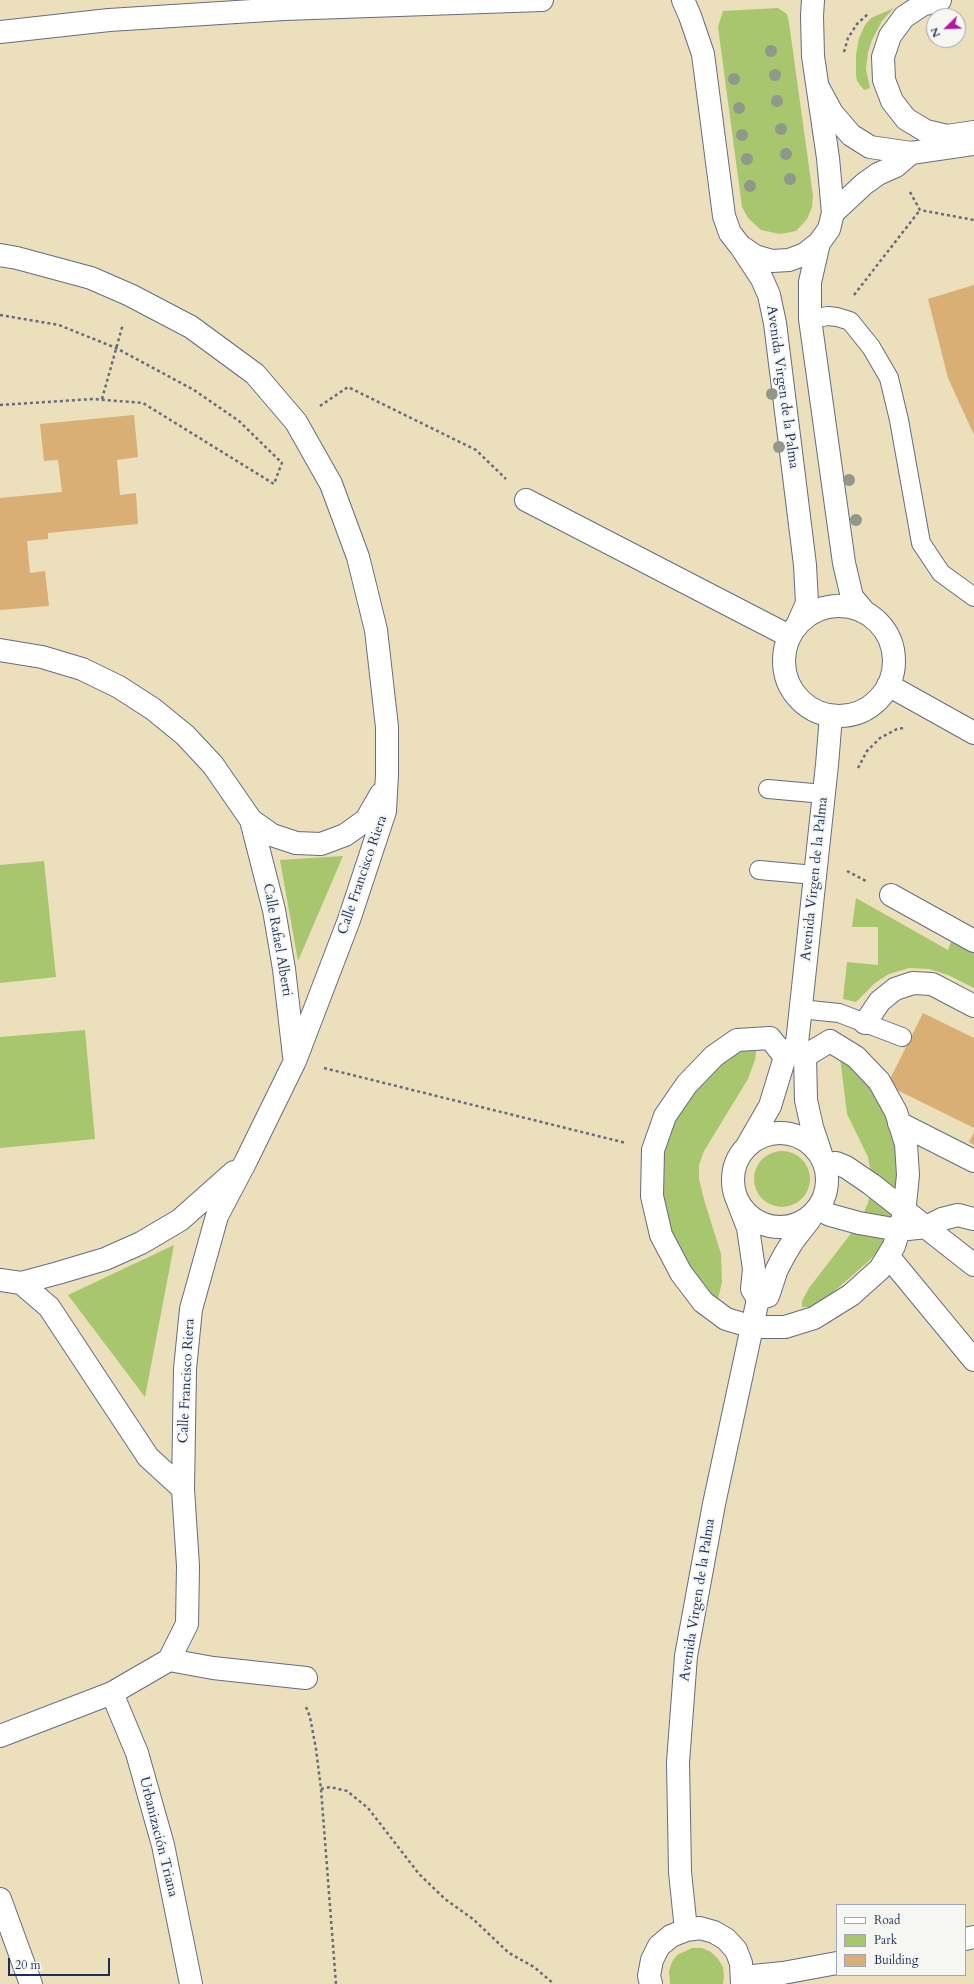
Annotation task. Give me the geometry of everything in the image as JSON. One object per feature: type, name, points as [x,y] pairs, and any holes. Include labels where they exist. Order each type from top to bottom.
[{"type":"main road","points":[[0,32],[109,20],[284,8],[542,0]]},
{"type":"main road","name":"Avenida Virgen de la Palma","points":[[683,0],[703,54],[724,216],[730,233],[741,246],[762,279],[769,294],[775,323],[806,565],[807,604],[794,629]]},
{"type":"main road","points":[[741,246],[755,256],[778,260],[789,260],[805,254],[819,243],[829,229],[833,213],[828,158],[813,56],[813,0]]},
{"type":"main road","points":[[940,0],[922,5],[904,17],[890,36],[883,57],[884,80],[892,101],[906,119],[926,131],[948,136],[974,132]]},
{"type":"main road","points":[[818,87],[832,113],[851,135],[870,147],[911,153],[974,144]]},
{"type":"main road","points":[[833,213],[864,184],[878,174],[896,166],[911,153]]},
{"type":"main road","points":[[819,243],[810,282],[810,319],[844,562],[852,597],[863,610],[878,621],[888,635],[894,651],[894,669],[888,686],[878,700],[864,710],[848,715],[831,716],[814,710],[800,701],[790,687],[784,666],[784,652],[794,629],[813,611],[829,606],[847,605],[863,610]]},
{"type":"main road","name":"Calle Francisco Riera","points":[[0,255],[17,258],[91,278],[130,296],[191,327],[255,374],[296,422],[331,484],[358,556],[376,630],[387,727],[385,811],[367,866],[295,1061],[217,1216],[191,1309],[185,1369],[183,1489],[188,1566],[187,1624],[169,1660]]},
{"type":"main road","points":[[526,500],[794,629]]},
{"type":"main road","name":"Calle Rafael Alberti","points":[[0,650],[42,657],[82,669],[119,687],[153,709],[185,735],[213,765],[251,820],[272,835],[296,843],[321,844],[345,835],[366,820],[380,799],[387,774]]},
{"type":"main road","points":[[888,686],[974,733]]},
{"type":"main road","name":"Avenida Virgen de la Palma","points":[[824,1161],[812,1127],[796,1052],[831,716]]},
{"type":"main road","name":"Calle Rafael Alberti","points":[[251,820],[274,910],[284,969],[295,1061]]},
{"type":"main road","points":[[891,895],[974,942]]},
{"type":"main road","points":[[866,1023],[880,1001],[895,989],[913,983],[932,984],[974,1006]]},
{"type":"main road","points":[[770,1038],[796,1052],[830,1041],[856,1056],[879,1081],[896,1112],[906,1144],[908,1175],[902,1220],[894,1246],[880,1269],[851,1295],[814,1318],[785,1328],[753,1327],[726,1319],[703,1302],[681,1273],[661,1235],[652,1196],[653,1150],[665,1116],[687,1084],[714,1056],[737,1040],[770,1038]]},
{"type":"main road","name":"Avenida Virgen de la Palma","points":[[747,1146],[770,1106],[796,1052]]},
{"type":"main road","points":[[899,1123],[974,1161]]},
{"type":"main road","points":[[758,1299],[768,1296],[777,1268],[792,1241],[816,1212],[823,1202],[828,1187],[828,1173],[824,1161],[814,1146],[802,1138],[788,1133],[773,1133],[759,1138],[747,1146],[738,1158],[734,1173],[733,1188],[738,1202],[747,1214],[759,1222],[773,1227],[788,1227],[802,1223],[816,1212]]},
{"type":"main road","points":[[10,1282],[105,1259],[141,1243],[180,1220],[246,1161]]},
{"type":"main road","points":[[824,1161],[846,1167],[902,1220]]},
{"type":"main road","name":"Avenida Virgen de la Palma","points":[[686,1930],[680,1872],[678,1762],[686,1656],[714,1504],[758,1299],[752,1289],[754,1269],[748,1228],[738,1202]]},
{"type":"main road","points":[[816,1212],[852,1221],[902,1220],[926,1227],[974,1265]]},
{"type":"main road","points":[[926,1227],[942,1219],[958,1215],[974,1219]]},
{"type":"main road","points":[[888,1256],[974,1360]]},
{"type":"main road","points":[[10,1282],[49,1307],[148,1457],[183,1489]]},
{"type":"main road","points":[[0,1736],[112,1693],[169,1660],[213,1668],[306,1678]]},
{"type":"main road","name":"Urbanización Triana","points":[[112,1693],[137,1753],[163,1845],[191,1984]]},
{"type":"main road","points":[[0,1899],[31,1984]]},
{"type":"main road","points":[[651,1984],[649,1976],[652,1960],[659,1946],[671,1936],[686,1930],[700,1928],[714,1932],[726,1939],[736,1950],[741,1963],[742,1981],[836,1963]]},
{"type":"lane","points":[[810,319],[823,316],[837,317],[850,321],[871,347],[889,378],[899,420],[921,543],[941,573],[974,597]]},
{"type":"lane","points":[[768,789],[824,794]]},
{"type":"lane","points":[[759,870],[815,875]]},
{"type":"lane","points":[[800,1009],[838,1014],[902,1037]]},
{"type":"path","points":[[837,317],[920,210]]},
{"type":"path","points":[[102,399],[130,296]]},
{"type":"path","points":[[0,315],[59,325],[116,348],[194,390],[239,421],[282,463]]},
{"type":"path","points":[[858,768],[867,751],[880,738],[897,729],[916,725],[927,708]]},
{"type":"path","points":[[338,1071],[631,1144]]},
{"type":"path","points":[[306,1678],[304,1700],[310,1716],[321,1789],[336,1984]]},
{"type":"path","points":[[321,1789],[330,1787],[347,1791],[368,1808],[419,1874],[445,1899],[473,1919],[509,1953],[534,1967],[554,1984]]},
{"type":"green space","points":[[778,8],[787,14],[789,23],[813,196],[812,207],[807,219],[796,231],[780,234],[761,230],[748,218],[742,207],[718,27],[723,11]]},
{"type":"green space","points":[[894,8],[882,21],[872,40],[868,52],[866,69],[870,88],[864,90],[857,81],[856,75],[856,55],[859,38],[865,25],[871,18]]},
{"type":"green space","points":[[343,856],[298,961],[280,860]]},
{"type":"green space","points":[[44,861],[56,977],[0,983],[0,865]]},
{"type":"green space","points":[[856,898],[948,950],[952,939],[974,948],[974,988],[948,975],[929,969],[909,968],[889,974],[875,983],[856,1002],[843,999],[847,962],[878,965],[878,927],[852,927]]},
{"type":"green space","points":[[85,1030],[95,1139],[0,1148],[0,1037]]},
{"type":"green space","points":[[757,1043],[755,1060],[748,1079],[704,1151],[699,1165],[699,1179],[721,1254],[722,1282],[718,1299],[710,1295],[695,1280],[666,1224],[662,1196],[663,1162],[668,1134],[680,1107],[731,1053]]},
{"type":"green space","points":[[840,1057],[849,1062],[878,1096],[897,1143],[900,1195],[886,1242],[870,1260],[823,1301],[812,1307],[802,1307],[802,1301],[809,1288],[859,1223],[868,1203],[872,1180],[868,1157],[847,1114]]},
{"type":"green space","points":[[782,1151],[797,1156],[805,1164],[810,1179],[805,1194],[797,1202],[782,1207],[767,1202],[759,1194],[754,1179],[759,1164],[767,1156]]},
{"type":"green space","points":[[174,1245],[145,1397],[68,1295]]},
{"type":"green space","points":[[692,1948],[702,1948],[711,1952],[718,1959],[723,1967],[723,1984],[670,1984],[669,1971],[672,1962],[677,1955]]},
{"type":"building","points":[[974,285],[974,435],[948,378],[928,299]]},
{"type":"building","points":[[134,415],[138,457],[117,460],[120,495],[136,493],[138,524],[48,533],[48,539],[27,541],[30,573],[45,571],[49,606],[0,610],[0,498],[62,492],[58,460],[44,461],[40,424]]},
{"type":"building","points":[[923,1013],[974,1038],[974,1128],[887,1085]]},
{"type":"building","points":[[974,1132],[974,1145],[969,1142]]}]
